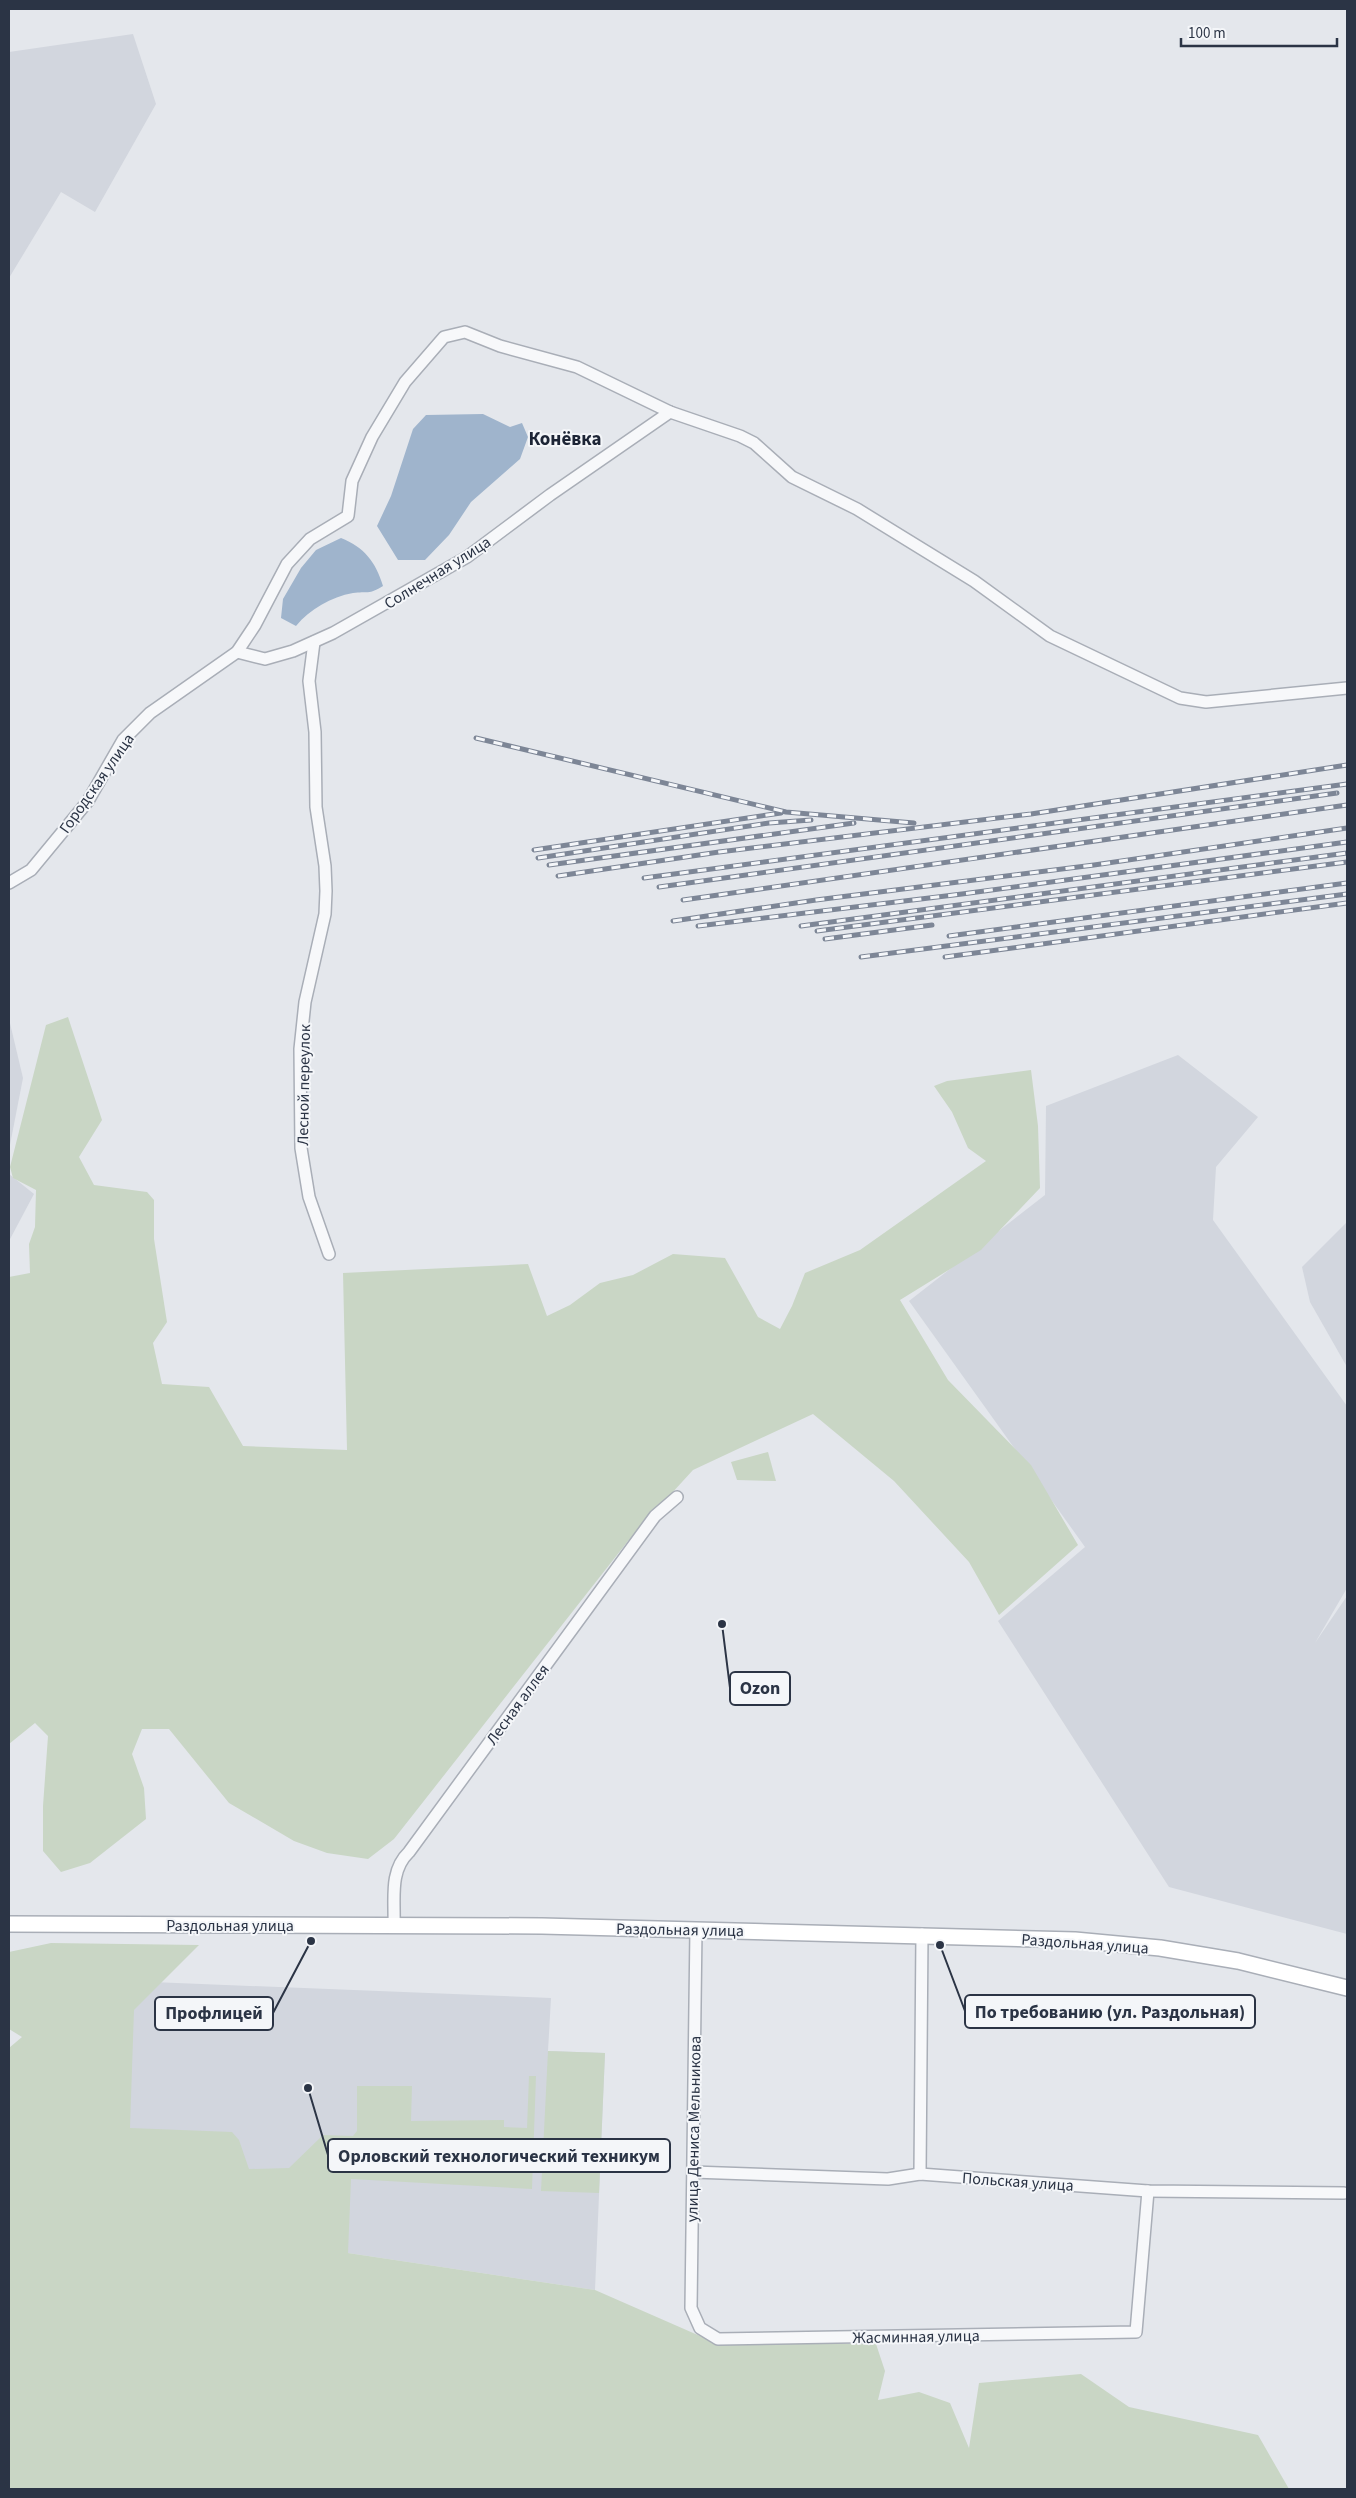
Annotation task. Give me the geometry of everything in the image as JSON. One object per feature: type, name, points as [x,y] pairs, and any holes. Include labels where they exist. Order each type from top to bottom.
[{"type":"main road","name":"Раздольная улица","points":[[9,1924],[394,1925],[696,1929],[922,1934],[1074,1940],[1160,1948],[1272,1968],[1347,1988]]},
{"type":"street","points":[[237,652],[255,625],[287,564],[310,539],[348,516],[352,481],[372,437],[405,382],[444,337],[465,332],[500,346],[577,367],[670,412],[740,436],[754,443],[792,477],[857,509],[974,581],[1050,636],[1180,698],[1206,702],[1347,688]]},
{"type":"street","name":"Солнечная улица","points":[[237,652],[265,659],[314,642],[333,633],[467,557],[550,495],[670,412]]},
{"type":"street","name":"Лесной переулок","points":[[314,642],[309,681],[315,732],[316,806],[325,866],[325,914],[305,1002],[300,1048],[301,1148],[309,1197],[329,1254]]},
{"type":"street","name":"Городская улица","points":[[9,883],[31,870],[88,800],[123,740],[150,713],[237,652]]},
{"type":"street","name":"Лесная аллея","points":[[394,1925],[395,1871],[399,1861],[414,1844],[655,1516],[677,1497]]},
{"type":"street","name":"улица Дениса Мельникова","points":[[696,1929],[692,2308],[700,2328]]},
{"type":"street","points":[[920,2174],[922,1934]]},
{"type":"street","name":"Польская улица","points":[[693,2172],[888,2179],[920,2174],[1148,2191],[1344,2193]]},
{"type":"street","name":"Жасминная улица","points":[[700,2328],[718,2339],[1136,2332],[1148,2191]]},
{"type":"shaded area","points":[[133,34],[156,104],[95,212],[61,192],[9,278],[9,52]]},
{"type":"shaded area","points":[[9,1019],[23,1078],[9,1150]]},
{"type":"shaded area","points":[[1178,1055],[1258,1117],[1216,1167],[1213,1220],[1347,1406],[1347,1588],[1315,1643],[1347,1596],[1347,1934],[1169,1887],[998,1621],[1085,1547],[909,1301],[1045,1195],[1046,1106]]},
{"type":"shaded area","points":[[9,1174],[34,1194],[9,1241]]},
{"type":"shaded area","points":[[1347,1222],[1347,1367],[1310,1302],[1302,1267]]},
{"type":"shaded area","points":[[128,1981],[551,1998],[548,2051],[605,2053],[595,2290],[348,2253],[122,2135]]},
{"type":"green space","points":[[68,1017],[102,1120],[79,1157],[94,1185],[147,1192],[154,1200],[154,1239],[167,1322],[153,1343],[162,1384],[209,1387],[243,1446],[347,1450],[343,1273],[528,1264],[547,1316],[570,1305],[600,1283],[633,1275],[673,1254],[725,1258],[758,1317],[780,1329],[792,1306],[805,1273],[860,1250],[986,1161],[968,1148],[952,1112],[934,1086],[947,1081],[1031,1070],[1038,1126],[1040,1188],[981,1250],[900,1300],[948,1380],[1031,1465],[1078,1545],[999,1615],[969,1562],[894,1481],[813,1414],[693,1470],[628,1541],[394,1839],[368,1859],[327,1853],[294,1841],[229,1803],[169,1729],[142,1729],[132,1754],[144,1788],[146,1819],[90,1863],[61,1872],[43,1851],[43,1806],[48,1736],[35,1723],[9,1744],[9,1277],[30,1273],[29,1244],[35,1227],[36,1190],[13,1178],[10,1167],[46,1025]]},
{"type":"green space","points":[[768,1452],[776,1481],[737,1480],[731,1462]]},
{"type":"green space","points":[[51,1943],[199,1945],[134,2010],[130,2128],[232,2132],[239,2140],[249,2169],[289,2168],[323,2135],[353,2136],[357,2131],[357,2086],[412,2086],[411,2121],[504,2120],[504,2127],[527,2128],[529,2076],[536,2076],[532,2189],[351,2179],[348,2253],[595,2290],[716,2343],[876,2344],[885,2371],[878,2400],[919,2392],[950,2403],[969,2448],[979,2383],[1081,2374],[1129,2407],[1258,2435],[1289,2489],[9,2489],[9,2048],[22,2037],[9,2029],[9,1952]]},
{"type":"green space","points":[[548,2051],[605,2053],[599,2193],[541,2191]]},
{"type":"water","points":[[483,414],[510,427],[522,423],[528,437],[520,459],[471,502],[449,535],[425,560],[398,560],[377,526],[391,496],[413,429],[426,415]]},
{"type":"water","points":[[341,538],[356,546],[368,556],[377,570],[383,586],[371,592],[353,593],[329,601],[314,609],[296,626],[281,618],[283,599],[301,568],[316,550]]},
{"type":"railway","points":[[476,738],[786,812],[914,823]]},
{"type":"railway","points":[[558,876],[719,852],[1031,814],[1347,765]]},
{"type":"railway","points":[[644,878],[1347,784]]},
{"type":"railway","points":[[659,887],[1337,793]]},
{"type":"railway","points":[[683,900],[1347,805]]},
{"type":"railway","points":[[534,850],[781,813]]},
{"type":"railway","points":[[538,858],[769,823],[811,820]]},
{"type":"railway","points":[[549,865],[854,823]]},
{"type":"railway","points":[[673,921],[816,900],[1094,865],[1347,828]]},
{"type":"railway","points":[[698,926],[962,894],[1347,842]]},
{"type":"railway","points":[[801,926],[1347,853]]},
{"type":"railway","points":[[817,931],[1347,862]]},
{"type":"railway","points":[[949,936],[1347,883]]},
{"type":"railway","points":[[861,957],[1347,894]]},
{"type":"railway","points":[[945,957],[1347,903]]},
{"type":"railway","points":[[825,939],[932,925]]},
{"type":"place","name":"Ozon","points":[[722,1624]]},
{"type":"place","name":"Профлицей","points":[[311,1941]]},
{"type":"place","name":"По требованию (ул. Раздольная)","points":[[940,1945]]},
{"type":"place","name":"Орловский технологический техникум","points":[[308,2088]]},
{"type":"district","name":"Конёвка","points":[[565,438]]}]
